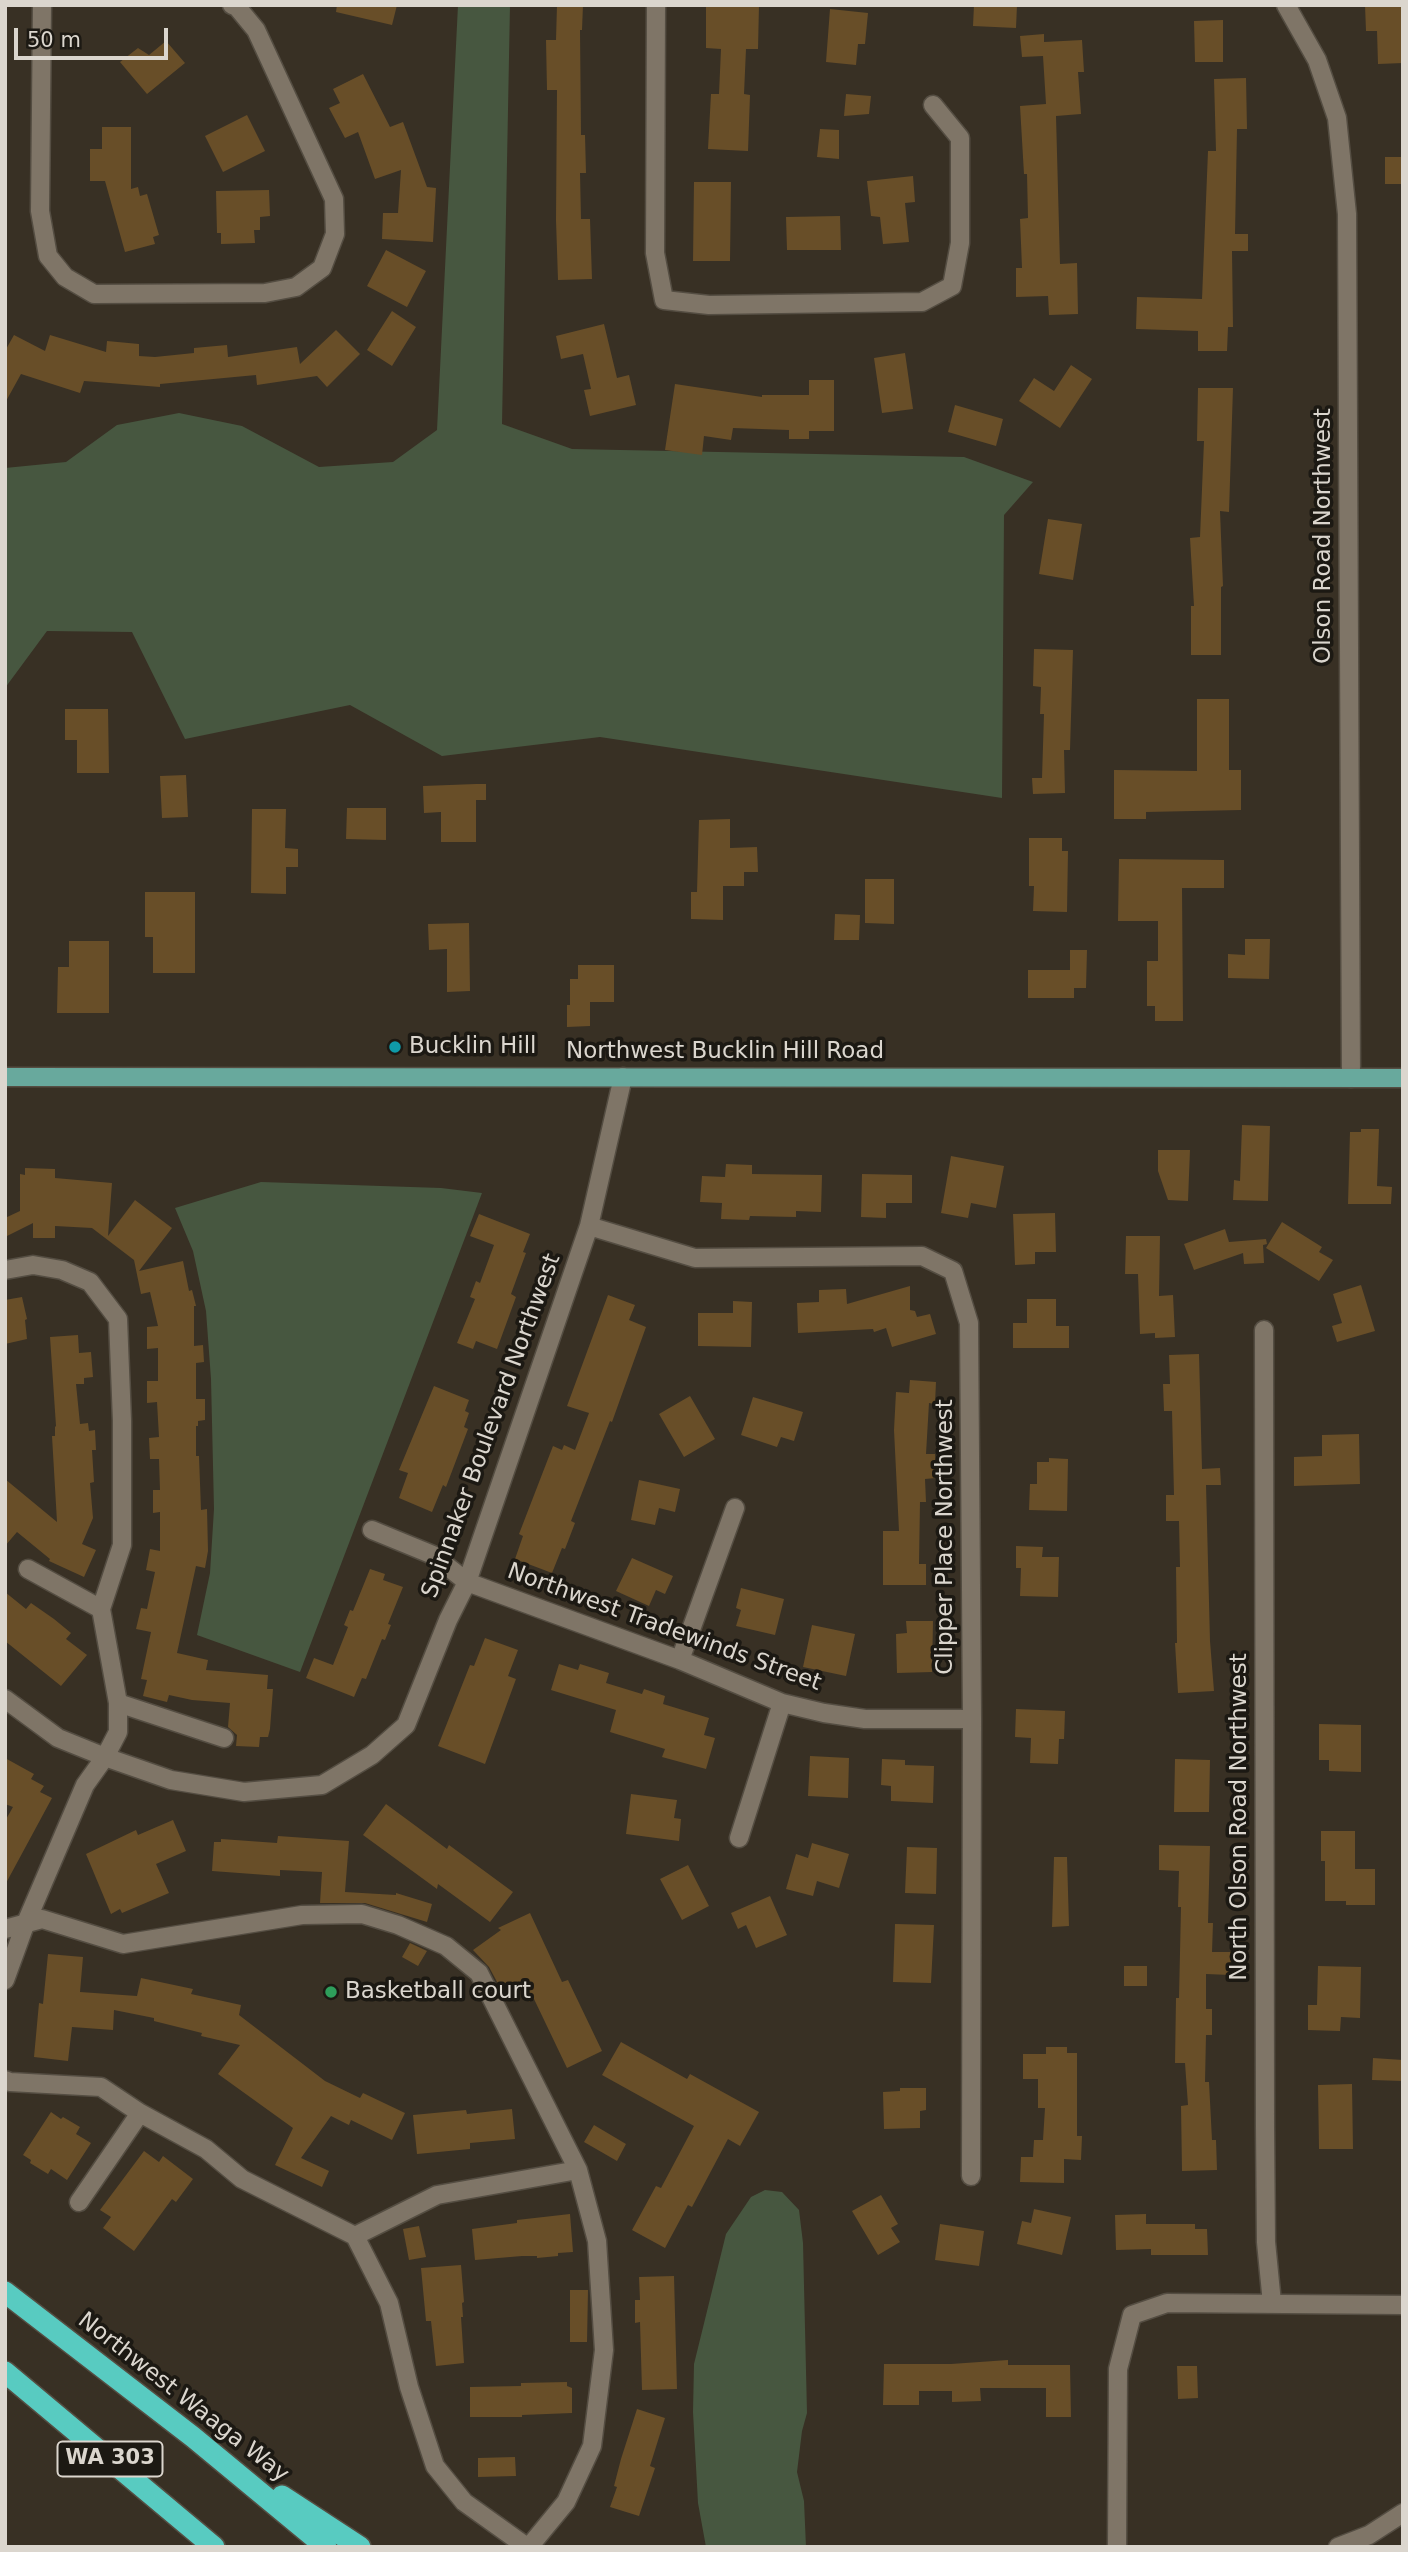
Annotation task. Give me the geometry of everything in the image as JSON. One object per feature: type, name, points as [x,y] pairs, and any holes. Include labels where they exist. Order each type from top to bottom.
[{"type":"highway","name":"Northwest Waaga Way","points":[[5,2292],[193,2437],[326,2547]]},
{"type":"highway","name":"WA 303","points":[[5,2372],[214,2547]]},
{"type":"highway","points":[[193,2437],[360,2547]]},
{"type":"main road","name":"Northwest Bucklin Hill Road","points":[[5,1077],[1403,1079]]},
{"type":"street","points":[[42,5],[40,212],[48,256],[65,277],[94,294],[265,293],[296,287],[322,268],[335,234],[334,199],[256,30],[237,7],[232,5]]},
{"type":"street","points":[[656,5],[655,253],[664,300],[709,305],[922,302],[952,286],[960,243],[960,138],[933,105]]},
{"type":"street","name":"Olson Road Northwest","points":[[1286,5],[1317,60],[1337,118],[1347,214],[1350,1078]]},
{"type":"street","name":"Spinnaker Boulevard Northwest","points":[[5,1699],[58,1738],[106,1757],[171,1780],[244,1792],[322,1785],[372,1755],[406,1725],[448,1620],[467,1582],[589,1226],[624,1077]]},
{"type":"street","name":"Clipper Place Northwest","points":[[589,1226],[695,1258],[922,1256],[953,1271],[969,1323],[971,2176]]},
{"type":"street","points":[[5,1270],[33,1265],[62,1270],[90,1282],[118,1319],[122,1421],[122,1545],[101,1609],[118,1703],[118,1732],[106,1757],[85,1785],[5,1980]]},
{"type":"street","name":"North Olson Road Northwest","points":[[1264,1330],[1265,2127],[1266,2242],[1272,2304]]},
{"type":"street","points":[[680,1660],[735,1508]]},
{"type":"street","name":"Northwest Tradewinds Street","points":[[372,1530],[433,1555],[467,1582],[680,1660],[782,1703],[864,1719],[972,1719]]},
{"type":"street","points":[[29,1569],[101,1609]]},
{"type":"street","points":[[118,1703],[224,1738]]},
{"type":"street","points":[[739,1839],[782,1703]]},
{"type":"street","points":[[5,1930],[42,1919],[123,1944],[302,1915],[362,1913],[446,1946],[479,1973],[578,2170],[597,2241],[604,2350],[600,2387],[592,2446],[566,2502],[528,2547],[464,2502],[435,2466],[409,2387],[390,2304],[355,2236],[242,2179],[206,2149],[140,2113],[101,2087],[5,2080]]},
{"type":"street","points":[[79,2202],[140,2113]]},
{"type":"street","points":[[355,2236],[437,2195],[578,2170]]},
{"type":"street","points":[[1117,2547],[1118,2369],[1132,2315],[1167,2303],[1403,2305]]},
{"type":"street","points":[[1338,2547],[1369,2535],[1403,2513]]},
{"type":"green space","points":[[458,5],[510,5],[502,424],[572,449],[964,457],[1033,482],[1004,515],[1002,798],[600,737],[442,756],[350,705],[185,739],[132,632],[47,631],[5,688],[5,468],[66,462],[117,425],[179,413],[242,426],[319,467],[393,462],[437,430]]},
{"type":"green space","points":[[261,1182],[441,1188],[482,1193],[300,1672],[197,1635],[210,1573],[214,1509],[211,1379],[206,1311],[193,1251],[175,1208]]},
{"type":"green space","points":[[765,2190],[782,2192],[799,2210],[803,2243],[807,2413],[797,2472],[804,2501],[806,2547],[706,2547],[698,2503],[693,2412],[694,2364],[726,2234],[751,2197]]},
{"type":"building","points":[[337,5],[397,5],[392,25],[336,12]]},
{"type":"building","points":[[557,5],[583,5],[580,30],[581,135],[585,135],[586,173],[580,173],[581,219],[590,219],[592,279],[558,280],[557,90],[547,90],[546,40],[556,40]]},
{"type":"building","points":[[706,5],[759,5],[758,49],[746,49],[744,94],[750,95],[748,151],[708,149],[711,94],[719,94],[721,49],[706,48]]},
{"type":"building","points":[[974,5],[1017,5],[1016,28],[973,26]]},
{"type":"building","points":[[1365,5],[1403,5],[1403,63],[1378,64],[1377,31],[1366,31]]},
{"type":"building","points":[[830,9],[868,13],[865,44],[858,44],[856,65],[826,62]]},
{"type":"building","points":[[1223,20],[1223,62],[1195,62],[1194,21]]},
{"type":"building","points":[[1044,34],[1044,42],[1082,40],[1084,72],[1078,72],[1081,114],[1056,116],[1060,264],[1077,263],[1078,314],[1049,315],[1048,296],[1016,297],[1016,268],[1022,268],[1020,219],[1028,218],[1027,174],[1024,174],[1020,106],[1046,104],[1043,56],[1022,57],[1020,36]]},
{"type":"building","points":[[166,41],[185,63],[147,94],[120,62],[138,48],[149,55]]},
{"type":"building","points":[[363,74],[390,127],[403,122],[427,187],[436,188],[433,242],[382,239],[383,213],[398,213],[401,170],[375,179],[358,132],[345,138],[329,108],[340,103],[333,89]]},
{"type":"building","points":[[1246,78],[1247,129],[1237,129],[1235,234],[1248,234],[1248,251],[1232,251],[1233,327],[1228,327],[1227,351],[1198,351],[1198,331],[1136,329],[1137,297],[1202,299],[1208,151],[1216,151],[1214,79]]},
{"type":"building","points":[[846,94],[871,96],[869,114],[844,116]]},
{"type":"building","points":[[247,115],[265,151],[223,172],[205,136]]},
{"type":"building","points":[[102,127],[131,127],[131,189],[138,187],[140,196],[147,194],[159,235],[153,237],[155,244],[125,252],[105,181],[90,181],[90,149],[102,149]]},
{"type":"building","points":[[820,129],[839,130],[839,159],[817,157]]},
{"type":"building","points":[[1385,157],[1403,157],[1403,184],[1385,184]]},
{"type":"building","points":[[913,176],[915,202],[905,203],[909,242],[883,244],[880,217],[871,216],[867,181]]},
{"type":"building","points":[[694,182],[731,182],[730,261],[693,261]]},
{"type":"building","points":[[269,190],[270,216],[260,217],[260,230],[254,230],[255,243],[221,244],[221,233],[217,233],[216,191]]},
{"type":"building","points":[[840,216],[841,250],[787,250],[786,217]]},
{"type":"building","points":[[386,250],[426,271],[407,307],[367,286]]},
{"type":"building","points":[[392,311],[416,327],[392,366],[367,350]]},
{"type":"building","points":[[604,324],[617,378],[629,375],[636,405],[590,416],[584,390],[591,389],[583,354],[561,359],[556,336]]},
{"type":"building","points":[[336,330],[360,354],[327,387],[317,376],[257,385],[256,375],[160,384],[160,387],[84,381],[80,393],[21,374],[5,403],[5,351],[14,335],[45,351],[50,335],[106,352],[107,341],[139,344],[139,356],[155,357],[194,353],[194,348],[227,345],[228,357],[297,347],[300,364]]},
{"type":"building","points":[[905,353],[913,409],[882,413],[874,358]]},
{"type":"building","points":[[1071,365],[1092,379],[1060,428],[1019,401],[1034,378],[1054,391]]},
{"type":"building","points":[[809,380],[834,380],[834,431],[809,431],[809,439],[789,439],[789,430],[733,428],[731,440],[704,436],[702,455],[665,450],[675,384],[762,397],[809,395]]},
{"type":"building","points":[[1198,388],[1233,388],[1229,512],[1220,511],[1223,586],[1221,655],[1191,655],[1191,606],[1194,606],[1190,538],[1200,537],[1204,441],[1197,441]]},
{"type":"building","points":[[955,405],[1003,419],[996,446],[948,432]]},
{"type":"building","points":[[1048,519],[1082,524],[1073,580],[1039,574]]},
{"type":"building","points":[[1034,649],[1073,650],[1070,750],[1064,750],[1065,793],[1033,794],[1032,778],[1042,778],[1044,714],[1040,714],[1041,687],[1033,686]]},
{"type":"building","points":[[1197,699],[1229,699],[1229,770],[1241,770],[1241,810],[1146,812],[1146,819],[1114,819],[1114,770],[1197,771]]},
{"type":"building","points":[[65,709],[108,709],[109,773],[77,773],[77,740],[65,740]]},
{"type":"building","points":[[186,775],[188,817],[162,818],[160,776]]},
{"type":"building","points":[[486,784],[486,800],[476,800],[476,842],[441,842],[441,812],[424,813],[423,786]]},
{"type":"building","points":[[347,808],[386,808],[386,840],[346,839]]},
{"type":"building","points":[[252,809],[286,809],[285,848],[298,849],[298,867],[286,867],[286,894],[251,893]]},
{"type":"building","points":[[730,819],[730,848],[757,847],[758,872],[744,872],[744,886],[723,886],[723,920],[691,919],[691,892],[697,892],[699,820]]},
{"type":"building","points":[[1029,838],[1062,838],[1062,851],[1068,851],[1067,912],[1033,911],[1034,886],[1029,886]]},
{"type":"building","points":[[1119,859],[1224,860],[1224,888],[1182,888],[1183,1021],[1155,1021],[1155,1006],[1147,1006],[1147,961],[1158,961],[1158,921],[1118,921]]},
{"type":"building","points":[[865,879],[894,879],[894,924],[865,923]]},
{"type":"building","points":[[145,892],[195,892],[195,973],[153,973],[153,937],[145,937]]},
{"type":"building","points":[[835,914],[860,915],[859,940],[834,940]]},
{"type":"building","points":[[469,923],[470,991],[447,992],[447,949],[429,950],[428,924]]},
{"type":"building","points":[[1245,939],[1270,939],[1269,979],[1228,978],[1228,954],[1245,955]]},
{"type":"building","points":[[69,941],[109,941],[109,1013],[57,1013],[58,967],[69,967]]},
{"type":"building","points":[[1070,950],[1087,950],[1086,988],[1074,988],[1074,998],[1028,998],[1028,970],[1070,970]]},
{"type":"building","points":[[578,965],[614,965],[614,1002],[590,1002],[590,1026],[567,1027],[570,979],[578,979]]},
{"type":"building","points":[[1242,1125],[1270,1126],[1268,1201],[1233,1200],[1234,1180],[1240,1181]]},
{"type":"building","points":[[1361,1129],[1379,1129],[1377,1186],[1392,1187],[1391,1204],[1348,1204],[1350,1132],[1361,1132]]},
{"type":"building","points":[[1158,1150],[1190,1150],[1188,1201],[1168,1200],[1158,1171]]},
{"type":"building","points":[[951,1156],[1004,1166],[996,1208],[971,1203],[968,1218],[941,1213]]},
{"type":"building","points":[[726,1164],[752,1165],[752,1174],[822,1175],[821,1212],[796,1211],[796,1217],[750,1216],[749,1220],[721,1219],[722,1203],[700,1202],[702,1176],[725,1177]]},
{"type":"building","points":[[25,1168],[55,1169],[55,1178],[112,1183],[108,1236],[135,1200],[172,1228],[139,1271],[183,1261],[189,1291],[192,1290],[196,1306],[194,1346],[203,1345],[204,1362],[196,1363],[196,1399],[205,1399],[205,1420],[198,1421],[196,1426],[196,1456],[199,1456],[201,1510],[207,1509],[208,1551],[205,1568],[196,1566],[177,1653],[208,1660],[206,1670],[268,1675],[267,1689],[273,1689],[270,1729],[268,1737],[260,1737],[259,1747],[236,1746],[237,1735],[228,1727],[230,1703],[169,1695],[167,1702],[143,1696],[147,1680],[141,1679],[151,1632],[136,1629],[141,1608],[147,1609],[155,1572],[146,1570],[150,1549],[160,1551],[160,1512],[153,1513],[153,1490],[160,1490],[159,1459],[150,1459],[149,1438],[159,1437],[157,1402],[147,1403],[147,1381],[158,1381],[158,1348],[147,1349],[147,1327],[158,1326],[150,1292],[141,1294],[134,1260],[92,1228],[55,1226],[55,1238],[33,1238],[33,1223],[5,1237],[5,1218],[20,1211],[20,1174],[25,1175]]},
{"type":"building","points":[[862,1174],[912,1175],[912,1203],[886,1203],[886,1218],[861,1217]]},
{"type":"building","points":[[1055,1213],[1056,1252],[1035,1252],[1035,1264],[1015,1265],[1013,1214]]},
{"type":"building","points":[[479,1214],[530,1234],[511,1294],[516,1297],[497,1349],[476,1341],[473,1349],[457,1343],[475,1299],[470,1297],[476,1281],[480,1283],[494,1245],[470,1236]]},
{"type":"building","points":[[1282,1222],[1322,1247],[1319,1252],[1333,1260],[1319,1281],[1266,1248]]},
{"type":"building","points":[[1225,1229],[1229,1242],[1266,1239],[1267,1244],[1263,1245],[1264,1263],[1244,1264],[1243,1253],[1194,1270],[1184,1244]]},
{"type":"building","points":[[1126,1236],[1160,1236],[1159,1296],[1173,1295],[1175,1337],[1155,1338],[1155,1333],[1140,1334],[1138,1274],[1125,1274]]},
{"type":"building","points":[[1361,1285],[1375,1331],[1337,1342],[1332,1326],[1342,1323],[1333,1294]]},
{"type":"building","points":[[910,1286],[910,1310],[915,1311],[917,1317],[930,1314],[936,1334],[892,1347],[886,1328],[874,1332],[873,1329],[798,1333],[797,1303],[819,1302],[819,1290],[846,1289],[847,1304]]},
{"type":"building","points":[[608,1295],[635,1305],[629,1320],[646,1327],[612,1422],[610,1421],[571,1521],[575,1523],[552,1573],[515,1559],[523,1536],[519,1534],[553,1446],[562,1450],[564,1445],[575,1450],[589,1413],[567,1406]]},
{"type":"building","points":[[22,1297],[27,1319],[27,1339],[5,1344],[5,1300]]},
{"type":"building","points":[[1027,1299],[1056,1299],[1056,1326],[1069,1326],[1069,1348],[1013,1348],[1013,1323],[1027,1323]]},
{"type":"building","points":[[733,1301],[752,1302],[751,1347],[698,1346],[698,1313],[733,1313]]},
{"type":"building","points":[[78,1335],[79,1353],[91,1352],[93,1377],[84,1378],[84,1384],[76,1384],[80,1424],[88,1423],[89,1431],[95,1430],[96,1450],[92,1450],[94,1482],[90,1483],[93,1518],[82,1544],[96,1550],[84,1577],[49,1561],[50,1559],[17,1532],[5,1546],[5,1479],[57,1522],[52,1436],[55,1436],[56,1426],[50,1337]]},
{"type":"building","points":[[1199,1354],[1202,1469],[1220,1468],[1221,1485],[1206,1485],[1214,1691],[1178,1693],[1175,1643],[1176,1567],[1180,1567],[1179,1521],[1166,1521],[1166,1495],[1174,1495],[1172,1411],[1164,1411],[1163,1384],[1170,1384],[1169,1355]]},
{"type":"building","points":[[910,1380],[936,1382],[935,1404],[929,1403],[926,1454],[935,1454],[936,1478],[925,1479],[926,1502],[920,1502],[919,1564],[926,1564],[926,1585],[883,1585],[883,1531],[899,1531],[894,1430],[896,1392],[909,1393]]},
{"type":"building","points":[[434,1386],[469,1400],[465,1411],[469,1413],[464,1427],[468,1429],[446,1487],[443,1485],[432,1512],[399,1498],[408,1473],[399,1470]]},
{"type":"building","points":[[690,1396],[715,1439],[684,1457],[659,1414]]},
{"type":"building","points":[[753,1397],[803,1412],[794,1441],[781,1437],[777,1447],[741,1435]]},
{"type":"building","points":[[1359,1434],[1360,1484],[1294,1486],[1294,1457],[1322,1456],[1322,1435]]},
{"type":"building","points":[[1049,1458],[1068,1459],[1067,1511],[1029,1510],[1030,1484],[1037,1484],[1037,1462],[1049,1462]]},
{"type":"building","points":[[639,1480],[680,1489],[675,1512],[659,1508],[655,1525],[631,1520]]},
{"type":"building","points":[[1016,1546],[1043,1547],[1042,1557],[1059,1557],[1058,1597],[1020,1596],[1021,1568],[1016,1568]]},
{"type":"building","points":[[632,1558],[673,1576],[665,1594],[656,1590],[649,1606],[616,1591]]},
{"type":"building","points":[[370,1569],[385,1574],[383,1580],[403,1587],[388,1624],[391,1625],[385,1640],[382,1639],[366,1679],[362,1678],[354,1697],[306,1678],[314,1658],[333,1665],[348,1627],[344,1625],[350,1610],[353,1611]]},
{"type":"building","points":[[741,1588],[784,1599],[775,1635],[736,1626],[741,1610],[736,1608]]},
{"type":"building","points":[[5,1592],[26,1609],[31,1603],[54,1619],[71,1633],[66,1639],[87,1655],[61,1686],[5,1641]]},
{"type":"building","points":[[906,1621],[933,1621],[932,1672],[897,1673],[896,1634],[907,1633]]},
{"type":"building","points":[[812,1625],[855,1634],[846,1676],[803,1667]]},
{"type":"building","points":[[485,1638],[518,1650],[508,1676],[516,1679],[485,1764],[438,1746],[470,1665],[474,1666]]},
{"type":"building","points":[[559,1664],[578,1670],[580,1664],[609,1673],[606,1683],[642,1694],[644,1689],[665,1696],[663,1704],[709,1718],[704,1735],[715,1738],[706,1769],[662,1757],[665,1749],[610,1732],[616,1710],[551,1690]]},
{"type":"building","points":[[1016,1709],[1065,1711],[1064,1739],[1059,1739],[1058,1764],[1030,1763],[1031,1738],[1015,1737]]},
{"type":"building","points":[[1319,1724],[1361,1725],[1361,1772],[1329,1771],[1329,1760],[1319,1760]]},
{"type":"building","points":[[810,1756],[849,1758],[848,1798],[808,1796]]},
{"type":"building","points":[[5,1758],[34,1774],[31,1779],[44,1786],[40,1792],[52,1798],[5,1885],[5,1821],[13,1807],[5,1804]]},
{"type":"building","points":[[882,1759],[905,1760],[905,1765],[934,1766],[933,1803],[891,1801],[891,1786],[881,1785]]},
{"type":"building","points":[[1175,1759],[1210,1760],[1209,1812],[1174,1812]]},
{"type":"building","points":[[631,1794],[677,1800],[674,1818],[681,1819],[679,1841],[626,1834]]},
{"type":"building","points":[[386,1804],[447,1849],[449,1845],[513,1892],[490,1922],[438,1884],[437,1889],[363,1835]]},
{"type":"building","points":[[173,1820],[186,1851],[156,1864],[169,1893],[122,1913],[120,1909],[111,1914],[86,1854],[136,1830],[138,1835]]},
{"type":"building","points":[[1321,1831],[1355,1831],[1355,1869],[1375,1869],[1375,1905],[1346,1905],[1346,1901],[1325,1901],[1325,1861],[1321,1861]]},
{"type":"building","points":[[278,1836],[349,1841],[345,1892],[396,1893],[432,1904],[427,1922],[365,1903],[320,1903],[322,1872],[280,1870],[280,1876],[212,1871],[214,1842],[221,1842],[221,1839],[277,1843]]},
{"type":"building","points":[[812,1843],[849,1854],[839,1888],[817,1881],[813,1896],[786,1889],[796,1854],[808,1858]]},
{"type":"building","points":[[1159,1845],[1210,1846],[1208,1923],[1213,1923],[1212,1952],[1231,1952],[1230,1975],[1206,1974],[1206,2009],[1212,2009],[1212,2035],[1206,2035],[1205,2082],[1209,2082],[1212,2140],[1216,2140],[1217,2170],[1182,2171],[1181,2106],[1188,2105],[1185,2063],[1175,2063],[1181,1907],[1178,1907],[1179,1871],[1159,1870]]},
{"type":"building","points":[[907,1847],[937,1848],[936,1894],[905,1893]]},
{"type":"building","points":[[1054,1857],[1067,1857],[1069,1926],[1052,1927]]},
{"type":"building","points":[[688,1865],[709,1906],[682,1920],[660,1879]]},
{"type":"building","points":[[770,1896],[787,1935],[756,1948],[746,1925],[738,1929],[731,1913]]},
{"type":"building","points":[[530,1913],[562,1982],[568,1980],[602,2051],[567,2068],[534,1999],[529,2002],[519,1981],[503,1993],[489,1967],[473,1950],[501,1930],[498,1928]]},
{"type":"building","points":[[895,1924],[934,1925],[931,1983],[893,1982]]},
{"type":"building","points":[[410,1943],[427,1951],[418,1966],[402,1957]]},
{"type":"building","points":[[48,1954],[83,1957],[80,1992],[137,1996],[141,1978],[193,1989],[191,1994],[241,2005],[239,2015],[325,2081],[360,2098],[363,2093],[405,2113],[392,2140],[351,2120],[349,2125],[331,2116],[301,2158],[329,2171],[322,2187],[275,2165],[293,2128],[218,2074],[240,2045],[201,2036],[202,2033],[154,2021],[154,2018],[114,2010],[113,2030],[72,2027],[68,2061],[34,2057],[39,2003],[43,2004]]},
{"type":"building","points":[[1124,1966],[1147,1966],[1147,1986],[1124,1986]]},
{"type":"building","points":[[1318,1966],[1361,1967],[1360,2018],[1341,2017],[1340,2031],[1308,2030],[1308,2005],[1317,2005]]},
{"type":"building","points":[[621,2042],[687,2079],[690,2074],[759,2112],[740,2146],[728,2139],[692,2207],[688,2205],[665,2248],[632,2230],[656,2186],[661,2188],[694,2126],[602,2075]]},
{"type":"building","points":[[1046,2047],[1067,2047],[1067,2053],[1077,2053],[1077,2136],[1082,2136],[1081,2160],[1064,2159],[1064,2183],[1020,2182],[1021,2157],[1033,2157],[1034,2140],[1043,2140],[1045,2108],[1038,2108],[1038,2079],[1023,2079],[1023,2054],[1046,2054]]},
{"type":"building","points":[[1373,2058],[1403,2060],[1403,2081],[1372,2080]]},
{"type":"building","points":[[1352,2084],[1353,2149],[1319,2149],[1318,2085]]},
{"type":"building","points":[[900,2088],[926,2088],[926,2110],[920,2111],[920,2128],[884,2129],[883,2092],[900,2091]]},
{"type":"building","points":[[512,2109],[515,2139],[470,2143],[470,2149],[417,2154],[413,2115],[466,2110],[467,2114]]},
{"type":"building","points":[[51,2112],[80,2127],[76,2134],[91,2143],[67,2180],[51,2169],[48,2174],[30,2163],[31,2160],[23,2155]]},
{"type":"building","points":[[594,2125],[626,2144],[617,2161],[584,2142]]},
{"type":"building","points":[[144,2151],[159,2162],[163,2156],[193,2179],[176,2202],[172,2199],[134,2251],[103,2228],[111,2217],[100,2210]]},
{"type":"building","points":[[881,2195],[898,2224],[891,2228],[900,2242],[878,2255],[852,2211]]},
{"type":"building","points":[[1034,2209],[1071,2217],[1062,2255],[1017,2244],[1022,2221],[1031,2223]]},
{"type":"building","points":[[570,2214],[573,2252],[537,2258],[522,2256],[475,2260],[472,2229]]},
{"type":"building","points":[[1146,2214],[1146,2224],[1195,2224],[1195,2229],[1207,2229],[1208,2255],[1151,2255],[1151,2249],[1116,2250],[1115,2215]]},
{"type":"building","points":[[940,2224],[984,2231],[979,2266],[935,2260]]},
{"type":"building","points":[[419,2226],[426,2257],[409,2260],[403,2229]]},
{"type":"building","points":[[461,2265],[464,2363],[436,2366],[431,2321],[426,2321],[421,2268]]},
{"type":"building","points":[[674,2276],[677,2389],[642,2390],[640,2322],[635,2323],[635,2300],[640,2300],[639,2277]]},
{"type":"building","points":[[570,2290],[588,2290],[587,2342],[570,2342]]},
{"type":"building","points":[[1008,2360],[1008,2365],[1070,2365],[1071,2417],[1046,2417],[1046,2388],[980,2388],[981,2401],[952,2402],[952,2391],[919,2391],[919,2405],[883,2405],[884,2364],[951,2364]]},
{"type":"building","points":[[1177,2366],[1197,2366],[1198,2398],[1178,2399]]},
{"type":"building","points":[[567,2382],[567,2386],[572,2388],[572,2413],[470,2417],[470,2387]]},
{"type":"building","points":[[637,2409],[665,2418],[650,2466],[655,2468],[639,2516],[610,2507],[617,2487],[614,2486],[621,2459]]},
{"type":"building","points":[[515,2457],[516,2476],[478,2477],[478,2458]]},
{"type":"place","name":"Bucklin Hill","points":[[395,1047]]},
{"type":"place","name":"Basketball court","points":[[331,1992]]}]
